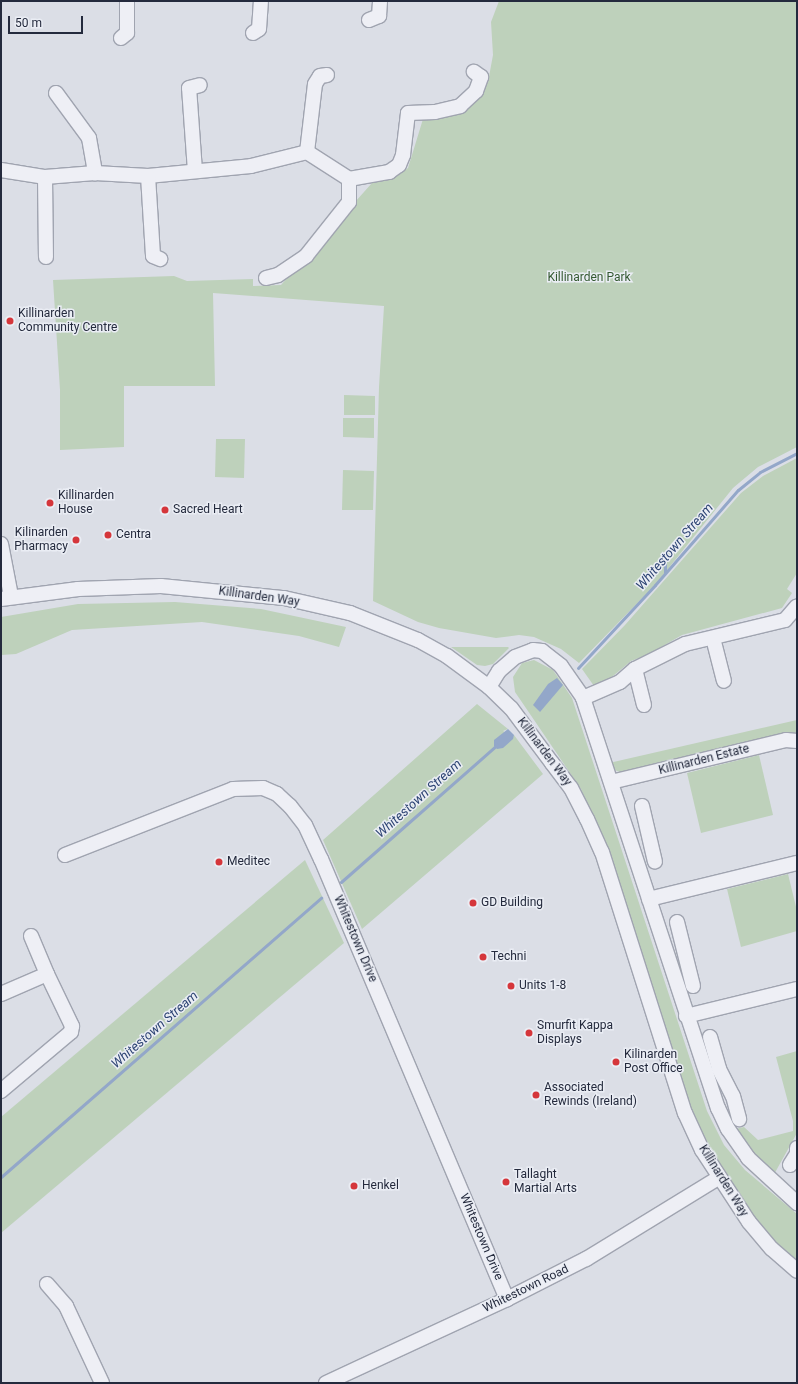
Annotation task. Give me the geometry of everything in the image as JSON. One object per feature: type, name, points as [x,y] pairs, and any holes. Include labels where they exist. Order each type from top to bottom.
[{"type":"street","points":[[121,38],[127,32],[128,1]]},
{"type":"street","points":[[253,33],[260,29],[261,1]]},
{"type":"street","points":[[369,20],[379,16],[380,1]]},
{"type":"street","points":[[1,170],[44,177],[95,173],[148,176],[251,166],[307,152],[349,179],[389,172],[399,165],[408,113],[435,112],[460,106],[476,91],[481,78],[474,72]]},
{"type":"street","points":[[307,152],[315,84],[320,76],[327,75]]},
{"type":"street","points":[[195,171],[189,88],[200,85]]},
{"type":"street","points":[[56,93],[89,138],[95,173]]},
{"type":"street","points":[[148,176],[153,256],[160,259]]},
{"type":"street","points":[[44,177],[46,258]]},
{"type":"street","points":[[266,278],[278,275],[306,256],[349,202],[349,179]]},
{"type":"street","points":[[1,544],[6,597]]},
{"type":"street","name":"Killinarden Way","points":[[6,597],[78,589],[161,586],[284,598],[350,613],[418,640],[447,656],[489,687],[511,708],[571,788],[587,819],[602,852],[685,1113],[718,1178],[749,1222],[772,1249],[797,1271]]},
{"type":"street","points":[[583,698],[620,682],[635,669],[685,644],[785,620],[797,606]]},
{"type":"street","points":[[713,638],[724,681]]},
{"type":"street","points":[[489,687],[507,662],[533,650],[542,651],[561,666],[583,698],[710,1087],[738,1145],[758,1170],[797,1203]]},
{"type":"street","points":[[635,669],[644,705]]},
{"type":"street","name":"Killinarden Estate","points":[[611,782],[786,740],[797,741]]},
{"type":"street","name":"Whitestown Drive","points":[[65,855],[233,789],[263,788],[277,794],[290,806],[305,825],[321,859],[507,1299]]},
{"type":"street","points":[[642,806],[655,862]]},
{"type":"street","points":[[632,849],[651,844]]},
{"type":"street","points":[[649,899],[797,863]]},
{"type":"street","points":[[677,922],[693,986]]},
{"type":"street","points":[[1,1091],[71,1032],[72,1026],[31,936]]},
{"type":"street","points":[[670,966],[686,962]]},
{"type":"street","points":[[1,994],[47,974]]},
{"type":"street","points":[[686,1016],[797,989]]},
{"type":"street","points":[[710,1037],[719,1068],[733,1096],[739,1119]]},
{"type":"street","points":[[710,1087],[726,1081]]},
{"type":"street","points":[[790,1165],[797,1154],[797,1148]]},
{"type":"street","name":"Whitestown Road","points":[[326,1383],[507,1299],[586,1259],[718,1178]]},
{"type":"street","points":[[47,1284],[66,1306],[102,1383]]},
{"type":"green space","name":"Killinarden Park","points":[[499,1],[797,1],[797,447],[758,467],[733,488],[655,585],[579,663],[561,649],[534,637],[519,635],[496,638],[439,628],[418,622],[373,601],[379,387],[384,306],[213,293],[215,386],[124,386],[124,447],[60,450],[60,390],[53,280],[174,276],[187,281],[253,279],[253,286],[281,285],[372,183],[397,176],[408,168],[423,119],[460,114],[472,104],[488,82],[493,55],[491,22]]},
{"type":"green space","points":[[344,395],[375,396],[375,415],[344,415]]},
{"type":"green space","points":[[343,418],[374,418],[374,438],[343,437]]},
{"type":"green space","points":[[216,439],[245,439],[244,478],[215,477]]},
{"type":"green space","points":[[797,458],[797,573],[787,589],[792,593],[782,608],[682,635],[649,654],[631,661],[613,676],[594,686],[582,669],[625,625],[741,493],[763,476]]},
{"type":"green space","points":[[343,470],[374,471],[373,510],[342,510]]},
{"type":"green space","points":[[175,602],[261,609],[346,627],[339,647],[299,636],[202,622],[72,630],[16,654],[1,655],[1,617],[78,604]]},
{"type":"green space","points":[[451,647],[509,648],[493,664],[485,666],[477,665]]},
{"type":"green space","points":[[534,660],[553,670],[572,698],[707,1111],[724,1145],[745,1170],[797,1214],[797,1263],[775,1244],[751,1216],[694,1126],[607,849],[581,789],[515,692],[513,677],[522,663]]},
{"type":"green space","points":[[477,704],[508,729],[503,731],[513,737],[514,735],[543,774],[362,929],[323,840]]},
{"type":"green space","points":[[797,720],[797,734],[622,773],[610,768],[609,763]]},
{"type":"green space","points":[[759,755],[773,815],[701,833],[687,773]]},
{"type":"green space","points":[[305,860],[344,943],[1,1233],[1,1117]]},
{"type":"green space","points":[[788,874],[797,911],[797,931],[741,947],[727,889]]},
{"type":"green space","points":[[797,1051],[797,1133],[772,1178],[731,1130],[744,1127],[758,1140],[793,1131],[793,1121],[776,1057]]},
{"type":"water","points":[[557,678],[563,685],[540,712],[533,705],[548,684]]},
{"type":"water","points":[[508,729],[514,735],[513,739],[503,748],[497,749],[494,746],[494,740]]},
{"type":"waterway","name":"Whitestown Stream","points":[[578,668],[655,585],[738,490],[760,472],[797,453]]},
{"type":"waterway","points":[[665,562],[665,572]]},
{"type":"waterway","name":"Whitestown Stream","points":[[341,882],[497,745]]},
{"type":"waterway","name":"Whitestown Stream","points":[[1,1177],[321,898]]},
{"type":"place","name":"Killinarden Community Centre","points":[[10,321]]},
{"type":"place","name":"Killinarden House","points":[[50,503]]},
{"type":"place","name":"Sacred Heart","points":[[165,510]]},
{"type":"place","name":"Centra","points":[[108,535]]},
{"type":"place","name":"Kilinarden Pharmacy","points":[[76,540]]},
{"type":"place","name":"Meditec","points":[[219,862]]},
{"type":"place","name":"GD Building","points":[[473,903]]},
{"type":"place","name":"Techni","points":[[483,957]]},
{"type":"place","name":"Units 1-8","points":[[511,986]]},
{"type":"place","name":"Smurfit Kappa Displays","points":[[529,1033]]},
{"type":"place","name":"Kilinarden Post Office","points":[[616,1062]]},
{"type":"place","name":"Associated Rewinds (Ireland)","points":[[536,1095]]},
{"type":"place","name":"Tallaght Martial Arts","points":[[506,1182]]},
{"type":"place","name":"Henkel","points":[[354,1186]]}]
